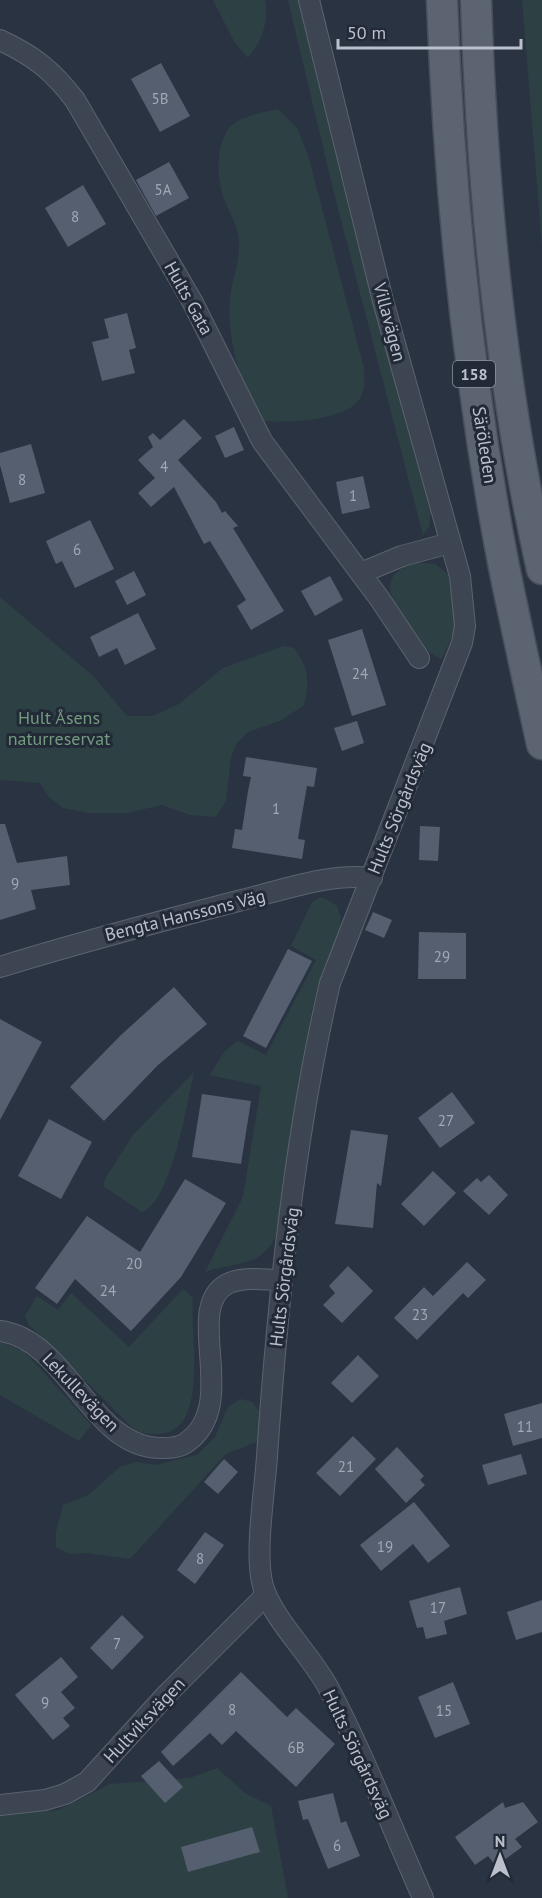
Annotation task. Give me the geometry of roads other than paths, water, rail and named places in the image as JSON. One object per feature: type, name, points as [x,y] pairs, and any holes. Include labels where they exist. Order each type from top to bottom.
[{"type":"main road","name":"Säröleden","points":[[442,0],[445,74],[460,261],[481,430],[504,566],[542,744]]},
{"type":"main road","name":"Säröleden","points":[[476,0],[479,96],[496,268],[513,410],[542,569]]},
{"type":"street","name":"Villavägen","points":[[309,0],[383,301],[459,576],[463,604],[462,643]]},
{"type":"street","name":"Hults Gata","points":[[0,40],[34,57],[51,72],[75,100],[121,184],[192,301],[262,441],[361,573],[418,658]]},
{"type":"street","points":[[361,573],[402,556],[450,543]]},
{"type":"street","name":"Hults Sörgårdsväg","points":[[423,1898],[328,1687],[266,1594],[262,1585],[261,1555],[281,1280],[322,1018],[330,983],[462,643]]},
{"type":"street","name":"Bengta Hanssons Väg","points":[[0,967],[141,925],[304,885],[346,877],[372,878]]},
{"type":"street","name":"Lekullevägen","points":[[0,1330],[26,1339],[47,1355],[109,1424],[122,1434],[138,1444],[171,1448],[195,1437],[208,1413],[213,1372],[209,1313],[217,1291],[229,1283],[242,1280],[281,1280]]},
{"type":"street","name":"Hultviksvägen","points":[[0,1804],[55,1797],[87,1782],[166,1695],[266,1594]]},
{"type":"park label","name":"Hult Åsens naturreservat","points":[[59,727]]}]
